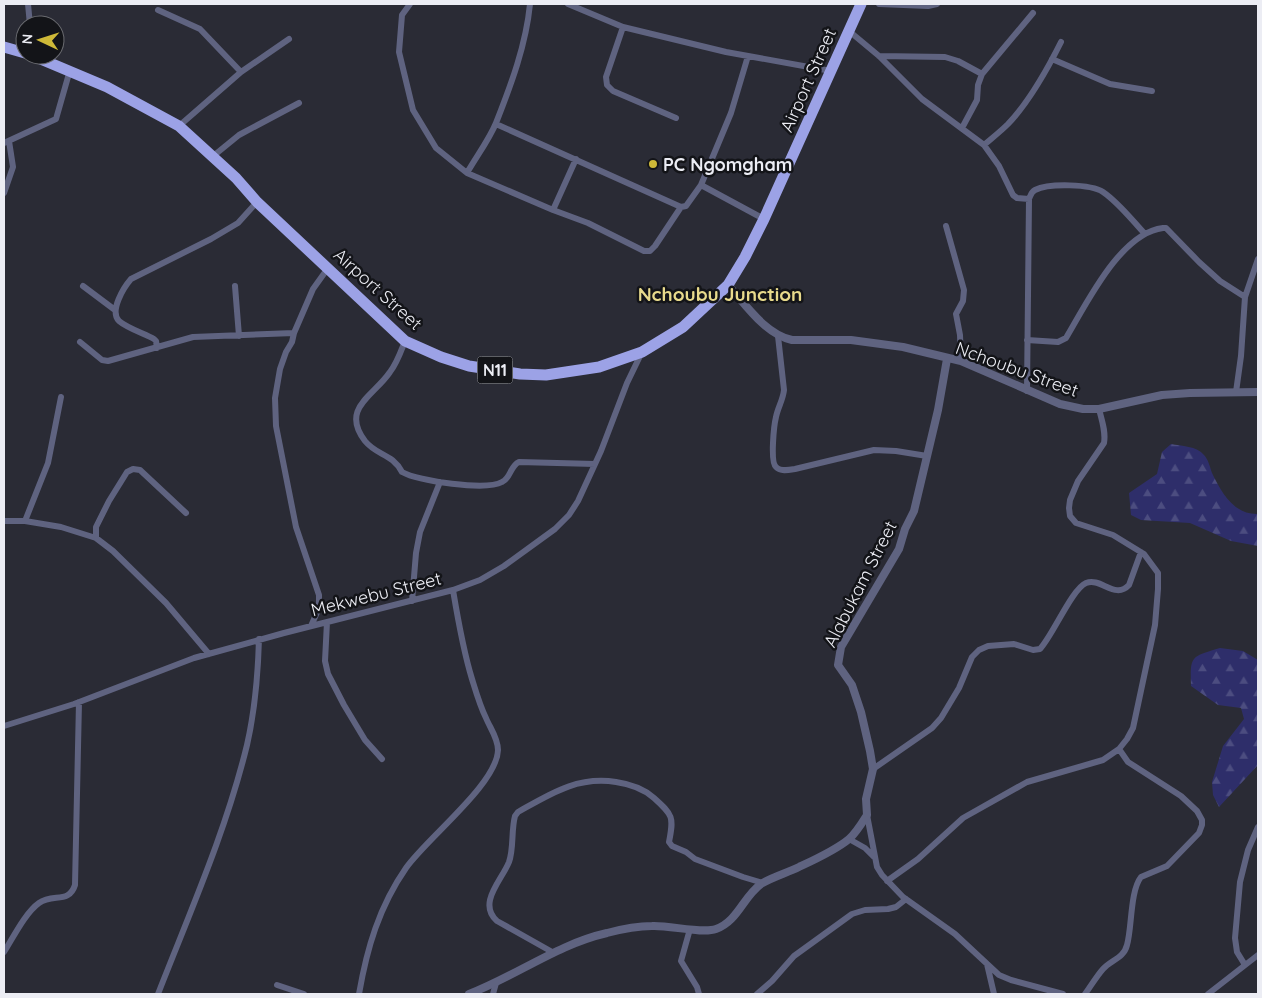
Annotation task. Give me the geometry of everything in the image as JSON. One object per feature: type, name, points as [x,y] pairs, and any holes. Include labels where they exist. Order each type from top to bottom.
[{"type":"highway","name":"Airport Street","points":[[57,65],[107,87],[178,126],[405,341],[441,357],[469,366],[520,374],[546,375],[592,369],[642,352],[683,327],[728,285],[764,220],[862,4]]},
{"type":"street","points":[[410,4],[402,15],[399,52],[413,110],[436,148],[467,173],[588,223],[644,251],[650,251],[655,246],[681,207],[686,206],[701,185],[731,113],[748,56]]},
{"type":"street","points":[[467,173],[496,124],[514,78],[530,4]]},
{"type":"street","points":[[568,4],[623,27],[748,56],[831,71]]},
{"type":"street","points":[[879,4],[928,6],[937,4]]},
{"type":"street","points":[[158,10],[200,29],[241,72]]},
{"type":"street","points":[[962,128],[977,100],[978,86],[982,74],[1033,13]]},
{"type":"street","points":[[623,27],[606,77],[606,85],[613,91],[676,118]]},
{"type":"street","points":[[849,31],[879,56],[922,99],[984,145],[999,166],[1013,195],[1017,198],[1029,199]]},
{"type":"street","points":[[178,126],[241,72],[289,39]]},
{"type":"street","points":[[984,145],[1018,113],[1061,42]]},
{"type":"street","points":[[879,56],[945,57],[958,61],[982,74]]},
{"type":"street","points":[[1052,59],[1110,84],[1152,91]]},
{"type":"street","points":[[4,192],[13,167],[6,142],[56,119],[70,70]]},
{"type":"street","points":[[212,157],[239,135],[300,103]]},
{"type":"street","points":[[496,124],[681,207]]},
{"type":"street","points":[[553,210],[576,159]]},
{"type":"street","points":[[701,185],[764,220]]},
{"type":"street","points":[[1027,391],[1029,199],[1031,193],[1049,186],[1078,186],[1101,191],[1144,233]]},
{"type":"street","points":[[157,348],[154,338],[119,321],[116,310],[124,287],[131,278],[211,239],[238,223],[257,202]]},
{"type":"street","points":[[946,226],[964,290],[963,302],[956,314],[960,335],[961,361]]},
{"type":"street","points":[[1027,340],[1058,342],[1066,338],[1095,287],[1116,260],[1144,233],[1159,228],[1166,228],[1220,281],[1245,297]]},
{"type":"street","points":[[1236,392],[1241,356],[1245,297],[1258,259]]},
{"type":"street","points":[[311,626],[319,608],[318,595],[296,527],[276,426],[275,398],[280,369],[294,333],[313,289],[328,268]]},
{"type":"street","points":[[728,285],[752,313],[778,336],[784,390],[776,417],[773,441],[774,464],[776,468],[782,470],[795,469],[874,450],[928,456]]},
{"type":"street","points":[[83,286],[116,310]]},
{"type":"street","points":[[235,286],[239,336]]},
{"type":"street","points":[[80,342],[102,360],[108,361],[193,337],[294,333]]},
{"type":"street","name":"Nchoubu Street","points":[[778,336],[792,340],[859,341],[903,347],[961,361],[1027,391],[1069,406],[1099,409],[1162,395],[1258,392]]},
{"type":"street","points":[[405,341],[391,371],[360,405],[355,421],[365,441],[373,449],[395,461],[402,472],[423,479],[471,486],[499,484],[507,478],[513,466],[519,462],[595,464]]},
{"type":"street","name":"Mekwebu Street","points":[[4,726],[79,702],[209,654],[453,590],[480,580],[504,566],[555,529],[569,515],[578,501],[595,464],[627,383],[642,352]]},
{"type":"street","name":"Alabukam Street","points":[[867,815],[866,799],[874,769],[861,712],[852,685],[838,665],[841,647],[899,549],[905,529],[914,511],[938,410],[947,359]]},
{"type":"street","points":[[25,521],[48,463],[61,398]]},
{"type":"street","points":[[887,881],[918,859],[963,818],[1027,782],[1102,760],[1119,749],[1133,728],[1155,625],[1158,573],[1152,563],[1141,552],[1113,535],[1076,523],[1070,516],[1070,500],[1078,481],[1104,443],[1104,430],[1099,409]]},
{"type":"street","points":[[96,538],[96,527],[109,501],[127,472],[133,470],[140,470],[186,513]]},
{"type":"street","points":[[412,601],[420,532],[440,482]]},
{"type":"street","points":[[4,521],[25,521],[61,527],[96,538],[113,551],[166,603],[209,654]]},
{"type":"street","points":[[874,769],[932,728],[959,688],[972,657],[979,650],[988,646],[1014,644],[1033,650],[1040,650],[1052,634],[1077,590],[1092,582],[1118,591],[1126,588],[1129,585],[1141,552]]},
{"type":"street","points":[[359,994],[365,960],[382,908],[416,854],[478,789],[494,765],[498,750],[497,742],[485,717],[472,678],[458,622],[453,590]]},
{"type":"street","points":[[328,622],[325,661],[328,674],[365,740],[382,759]]},
{"type":"street","points":[[158,994],[216,847],[247,744],[258,678],[259,640]]},
{"type":"street","points":[[4,952],[24,921],[40,902],[68,896],[75,885],[79,702]]},
{"type":"street","points":[[1085,994],[1104,968],[1124,954],[1138,880],[1167,866],[1198,832],[1202,825],[1200,815],[1186,801],[1128,762],[1119,749]]},
{"type":"street","points":[[554,953],[497,921],[491,916],[489,910],[493,890],[509,862],[515,816],[518,812],[557,790],[599,779],[631,784],[650,794],[666,809],[673,823],[669,842],[672,846],[686,852],[695,859],[743,878],[763,883]]},
{"type":"street","points":[[469,994],[554,953],[586,939],[606,933],[652,926],[714,930],[729,922],[750,894],[763,883],[800,867],[849,839],[867,815]]},
{"type":"street","points":[[867,815],[877,867],[887,881],[906,899],[955,934],[1005,978],[1063,994]]},
{"type":"street","points":[[1245,965],[1237,952],[1235,944],[1238,900],[1240,882],[1248,850],[1258,827]]},
{"type":"street","points":[[849,839],[865,848],[874,858]]},
{"type":"street","points":[[757,994],[772,981],[794,956],[852,914],[865,910],[896,907],[906,899]]},
{"type":"street","points":[[690,928],[681,961],[693,979],[699,994]]},
{"type":"street","points":[[1208,994],[1258,955]]},
{"type":"street","points":[[987,964],[994,994]]},
{"type":"street","points":[[493,994],[496,982]]},
{"type":"street","points":[[277,985],[304,994]]},
{"type":"green space","points":[[1171,444],[1189,447],[1201,452],[1207,459],[1212,473],[1229,501],[1242,511],[1258,514],[1258,546],[1231,541],[1190,523],[1141,520],[1131,515],[1129,493],[1157,474],[1162,452]]},
{"type":"green space","points":[[1220,648],[1243,651],[1258,660],[1258,765],[1219,807],[1213,795],[1212,782],[1223,746],[1244,719],[1241,708],[1218,705],[1191,686],[1191,668],[1194,659],[1198,656]]},
{"type":"place","name":"PC Ngomgham","points":[[653,164]]},
{"type":"district","name":"Nchoubu Junction","points":[[720,294]]}]
